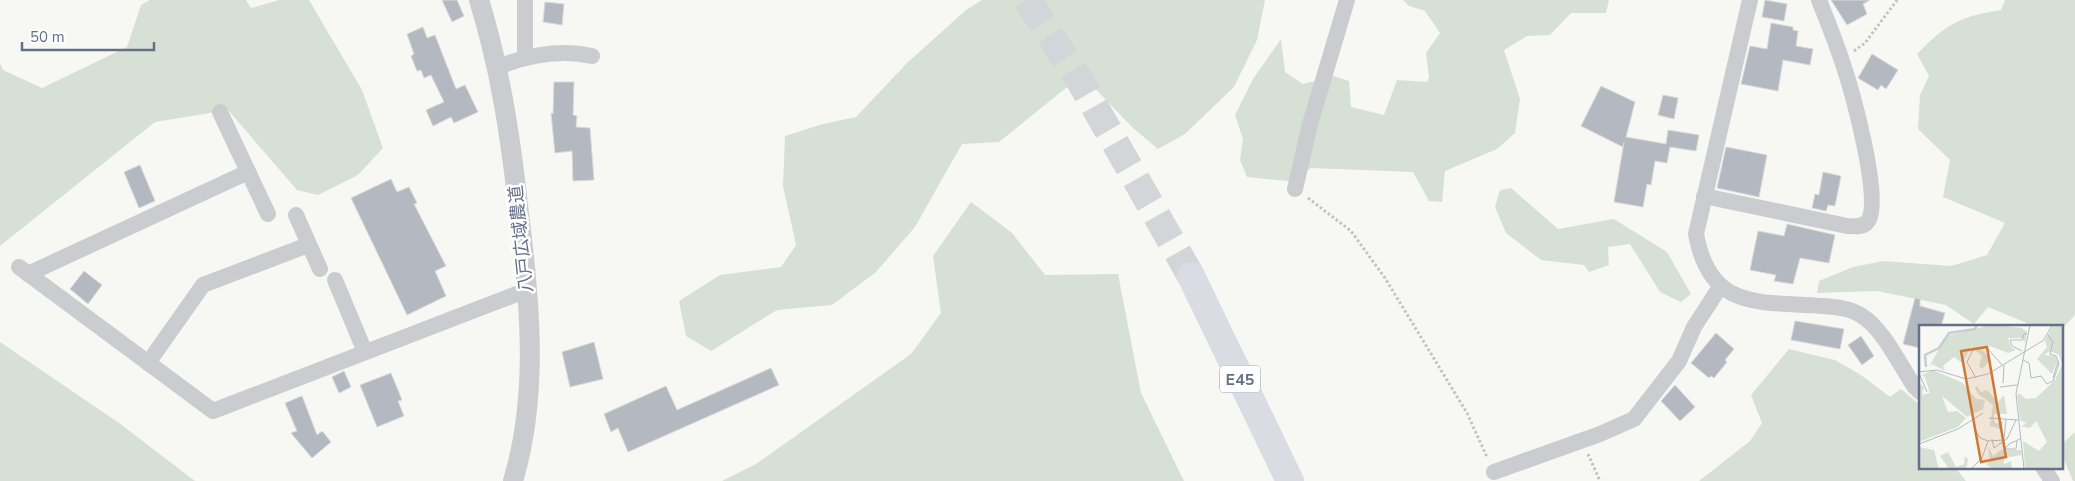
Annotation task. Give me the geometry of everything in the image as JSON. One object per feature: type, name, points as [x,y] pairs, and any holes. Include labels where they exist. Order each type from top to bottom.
[{"type":"highway","name":"E45","points":[[1191,276],[1290,481]]},
{"type":"street","name":"八戸広域農道","points":[[479,0],[498,67],[512,157],[527,290],[530,335],[527,408],[513,481]]},
{"type":"street","points":[[525,0],[525,56]]},
{"type":"street","points":[[1295,189],[1310,124],[1347,0]]},
{"type":"street","points":[[1750,0],[1696,234],[1699,252],[1705,267],[1720,287],[1746,300],[1831,307],[1862,315],[1876,328],[1919,391]]},
{"type":"street","points":[[1704,196],[1847,226],[1859,226],[1867,223],[1871,215],[1873,198],[1871,176],[1842,61],[1819,0]]},
{"type":"street","points":[[498,67],[525,56],[551,53],[580,53],[592,56]]},
{"type":"street","points":[[220,112],[268,214]]},
{"type":"street","points":[[248,172],[24,270],[213,411],[527,290]]},
{"type":"street","points":[[296,215],[320,269]]},
{"type":"street","points":[[148,363],[203,285],[308,245]]},
{"type":"street","points":[[335,280],[366,352]]},
{"type":"street","points":[[1494,472],[1582,441],[1634,419],[1679,361],[1694,327],[1720,287]]},
{"type":"street","points":[[2044,468],[2052,481]]},
{"type":"path","points":[[1842,61],[1865,43],[1897,0]]},
{"type":"path","points":[[1295,189],[1351,231],[1379,270],[1467,413],[1494,472]]},
{"type":"path","points":[[1582,441],[1600,481]]},
{"type":"shaded area","points":[[150,0],[246,0],[251,8],[279,0],[309,0],[362,90],[383,148],[358,175],[318,195],[297,190],[228,110],[155,122],[0,246],[0,63],[3,70],[42,88],[127,47],[141,5]]},
{"type":"shaded area","points":[[982,0],[1265,0],[1257,40],[1234,87],[1185,134],[1158,149],[1133,128],[1082,75],[999,142],[962,144],[915,227],[876,272],[832,305],[777,310],[711,351],[686,336],[679,301],[720,275],[781,267],[796,245],[783,186],[785,136],[823,124],[856,117],[907,63],[966,10]]},
{"type":"shaded area","points":[[1403,0],[1609,0],[1606,13],[1571,13],[1550,35],[1527,36],[1504,50],[1520,99],[1515,133],[1497,149],[1445,171],[1442,202],[1429,201],[1413,172],[1311,168],[1288,181],[1247,177],[1240,160],[1243,139],[1235,115],[1253,79],[1281,39],[1285,72],[1303,84],[1334,76],[1349,81],[1351,107],[1384,115],[1397,80],[1427,82],[1429,77],[1426,53],[1440,33],[1425,11],[1409,6]]},
{"type":"shaded area","points":[[2005,0],[2075,0],[2075,315],[2062,329],[2062,325],[2032,325],[1988,307],[1974,324],[1946,305],[1877,291],[1817,293],[1819,281],[1853,267],[1883,261],[1951,266],[1987,255],[2005,223],[1943,197],[1950,160],[1918,129],[1920,95],[1929,76],[1917,54],[1937,35],[1955,23],[1975,15],[2001,10]]},
{"type":"shaded area","points":[[1511,188],[1558,229],[1614,219],[1667,252],[1691,294],[1681,302],[1660,292],[1630,244],[1608,247],[1609,265],[1589,272],[1584,265],[1541,260],[1506,233],[1495,207],[1500,190]]},
{"type":"shaded area","points":[[971,202],[1012,233],[1045,275],[1118,274],[1141,393],[1184,481],[722,481],[756,464],[911,354],[941,313],[933,256]]},
{"type":"shaded area","points":[[0,342],[119,423],[195,481],[0,481]]},
{"type":"shaded area","points":[[1789,349],[1835,360],[1861,375],[1890,397],[1901,389],[1919,404],[1919,468],[1956,468],[1966,481],[1699,481],[1750,441],[1762,423],[1751,395]]},
{"type":"shaded area","points":[[2075,432],[2075,481],[2073,481],[2062,454],[2062,444]]},
{"type":"building","points":[[442,0],[457,0],[464,16],[452,22]]},
{"type":"building","points":[[1765,0],[1787,4],[1784,21],[1762,17]]},
{"type":"building","points":[[1831,0],[1870,0],[1863,4],[1867,14],[1847,25]]},
{"type":"building","points":[[545,2],[564,4],[562,25],[543,22]]},
{"type":"building","points":[[1771,23],[1793,27],[1793,30],[1798,31],[1796,46],[1813,49],[1810,65],[1783,60],[1778,91],[1741,84],[1750,46],[1767,49]]},
{"type":"building","points":[[423,27],[427,38],[435,35],[456,89],[465,85],[478,112],[454,123],[451,117],[433,126],[426,110],[444,102],[431,75],[424,78],[421,70],[417,71],[411,56],[414,54],[407,34]]},
{"type":"building","points":[[1872,54],[1898,70],[1886,89],[1881,85],[1878,90],[1858,78]]},
{"type":"building","points":[[554,82],[574,82],[573,115],[577,116],[576,127],[590,128],[594,180],[573,181],[572,151],[555,153],[551,113],[553,114]]},
{"type":"building","points":[[1601,86],[1635,102],[1626,137],[1666,144],[1668,130],[1699,135],[1696,151],[1670,147],[1667,163],[1655,161],[1651,185],[1647,184],[1643,207],[1614,202],[1624,142],[1623,147],[1581,126]]},
{"type":"building","points":[[1663,95],[1678,98],[1674,119],[1658,115]]},
{"type":"building","points":[[1726,147],[1767,155],[1759,197],[1717,188]]},
{"type":"building","points":[[140,165],[155,201],[139,208],[124,172]]},
{"type":"building","points":[[1823,172],[1841,176],[1835,206],[1828,205],[1826,211],[1812,208],[1815,194],[1819,195]]},
{"type":"building","points":[[391,179],[397,192],[409,187],[417,203],[414,204],[446,266],[435,271],[446,296],[407,315],[351,198]]},
{"type":"building","points":[[1787,224],[1835,235],[1829,263],[1800,258],[1793,284],[1774,281],[1776,275],[1750,270],[1758,231],[1784,236]]},
{"type":"building","points":[[84,271],[102,285],[88,304],[70,289]]},
{"type":"building","points":[[1915,298],[1920,299],[1920,306],[1945,313],[1941,325],[1919,325],[1919,348],[1903,344]]},
{"type":"building","points":[[1795,321],[1844,329],[1840,349],[1791,340]]},
{"type":"building","points":[[1716,333],[1734,349],[1725,360],[1727,362],[1714,378],[1711,376],[1709,378],[1691,363]]},
{"type":"building","points":[[1861,336],[1874,356],[1862,365],[1848,345]]},
{"type":"building","points":[[594,342],[603,379],[570,387],[562,352]]},
{"type":"building","points":[[771,368],[779,385],[628,452],[618,428],[611,432],[604,414],[666,386],[677,410]]},
{"type":"building","points":[[344,371],[351,387],[339,393],[332,377]]},
{"type":"building","points":[[391,373],[402,400],[398,401],[404,416],[377,427],[360,385]]},
{"type":"building","points":[[1675,385],[1695,407],[1680,421],[1661,401]]},
{"type":"building","points":[[302,396],[317,435],[322,431],[331,442],[312,458],[291,433],[297,431],[285,403]]},
{"type":"tunnel","points":[[1027,0],[1080,81],[1191,276]]}]
